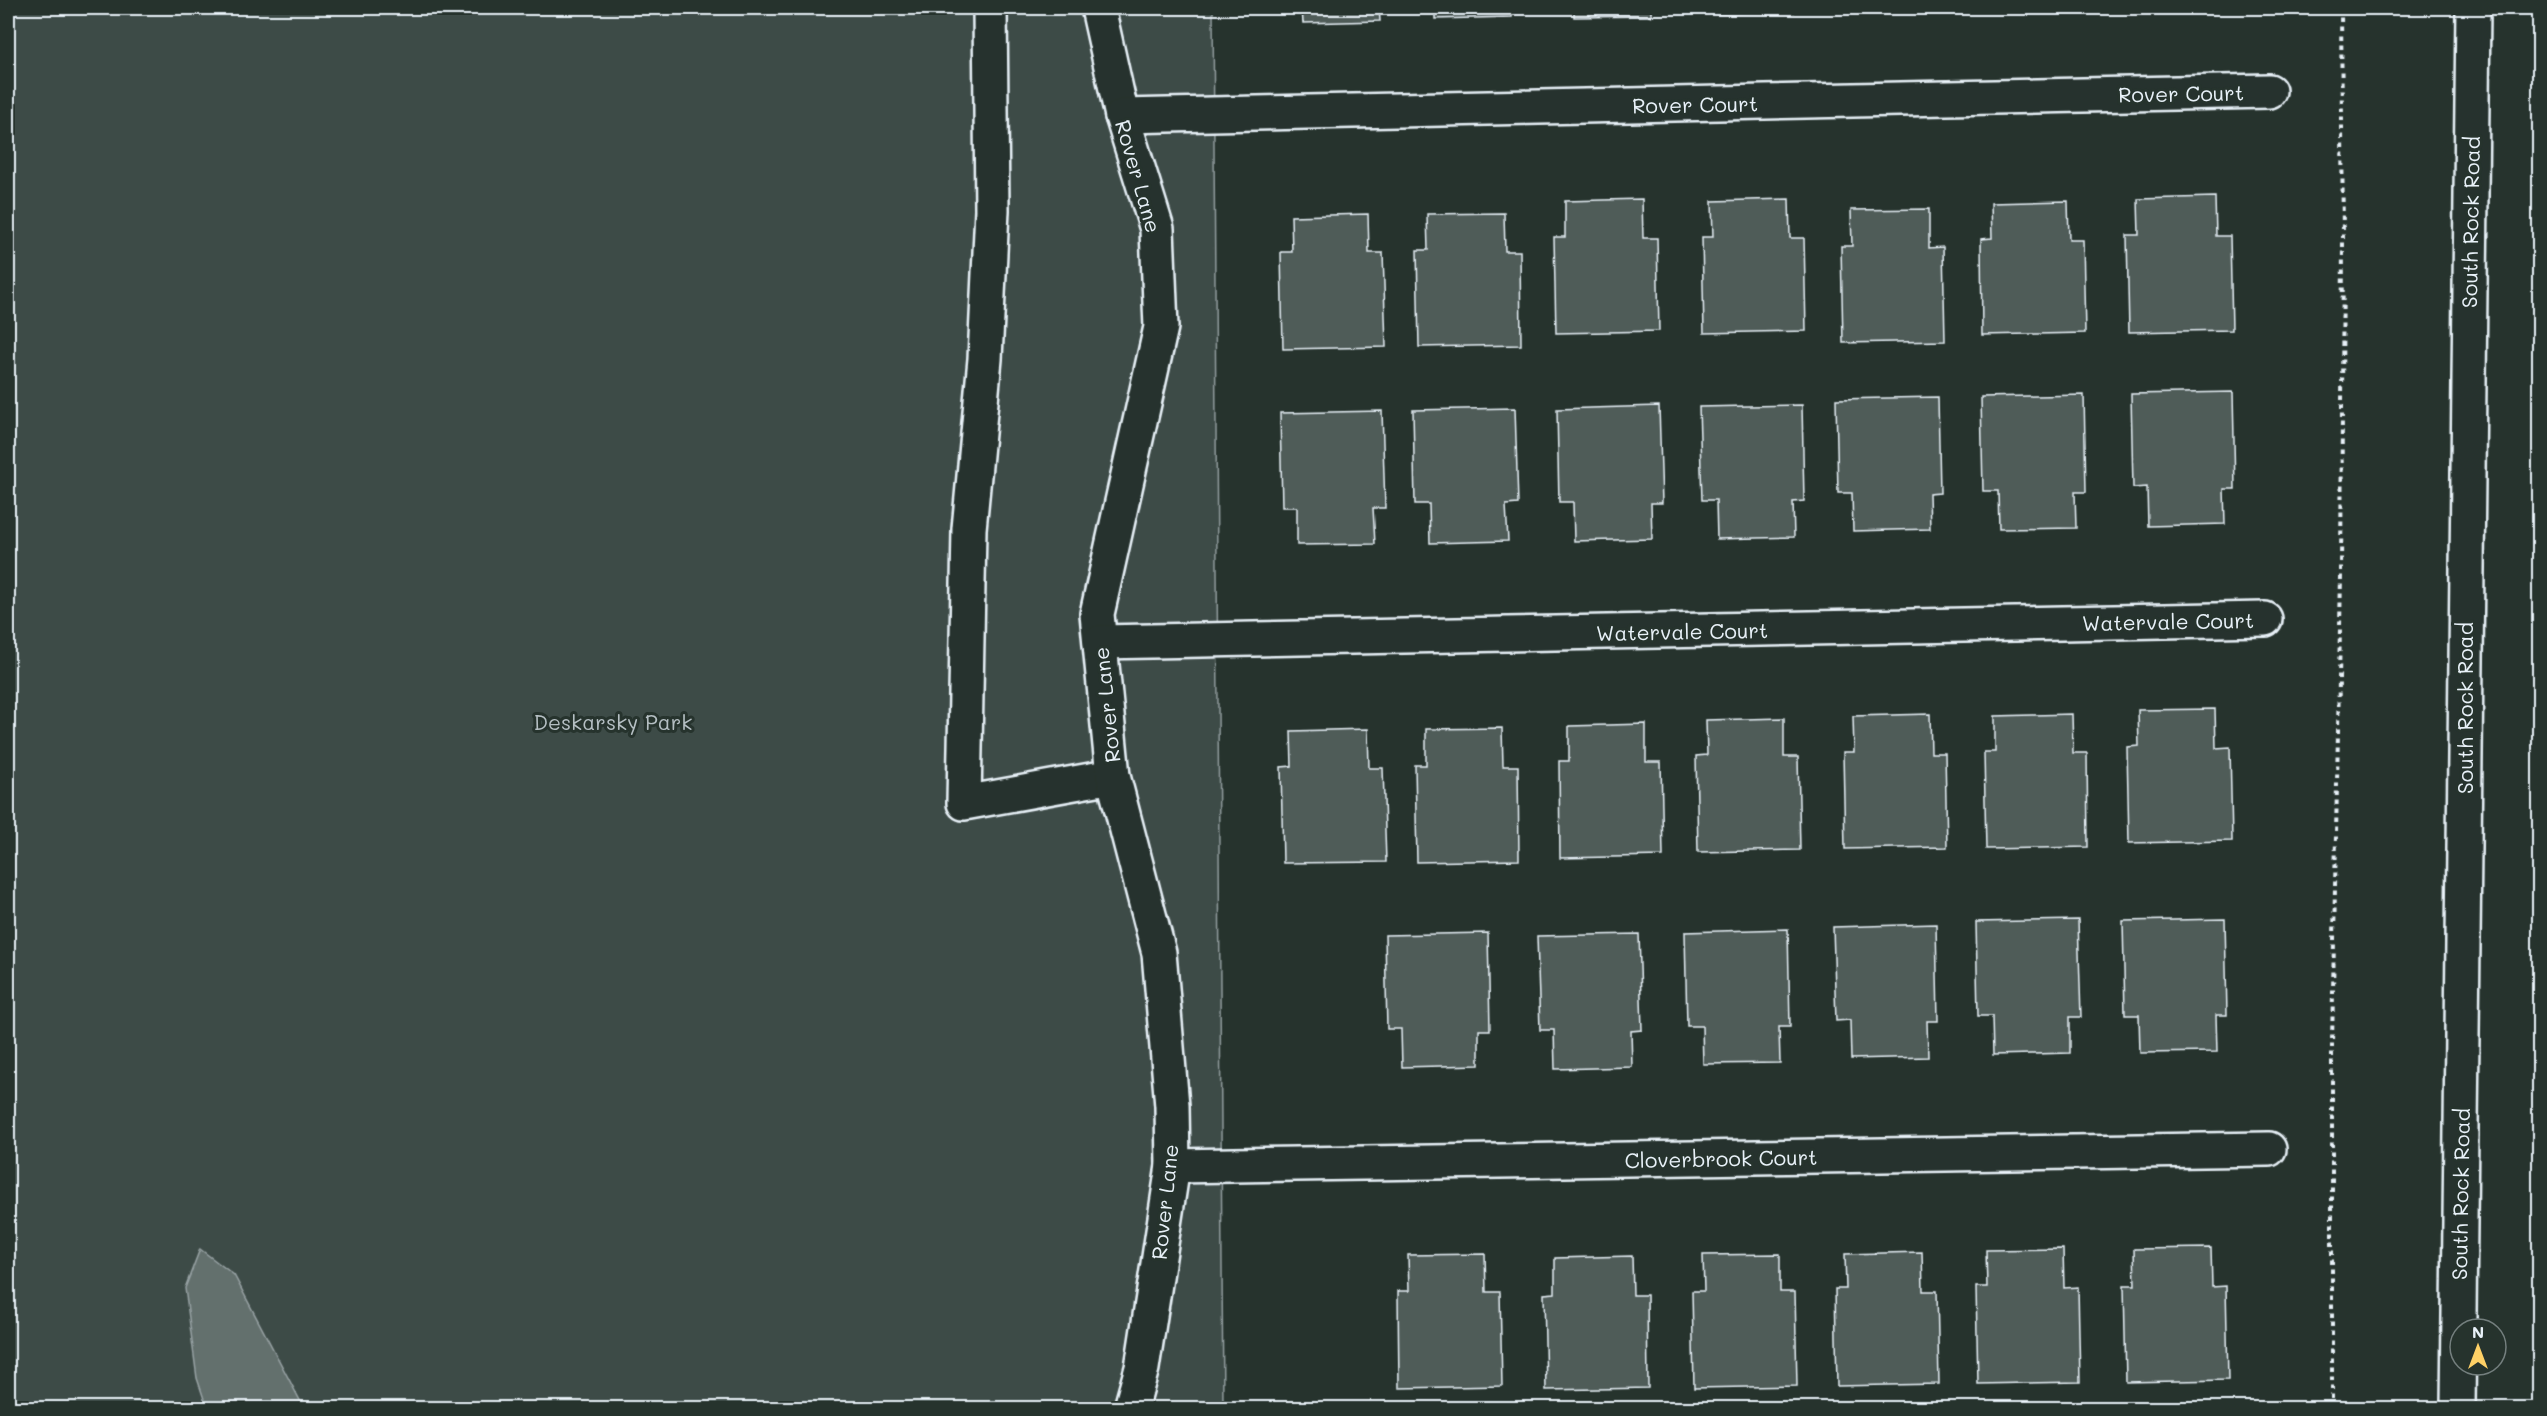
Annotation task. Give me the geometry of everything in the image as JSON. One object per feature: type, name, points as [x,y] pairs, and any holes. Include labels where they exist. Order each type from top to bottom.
[{"type":"street","points":[[990,8],[992,210],[986,359],[969,529],[964,803],[1113,776]]},
{"type":"street","name":"Rover Lane","points":[[1098,8],[1122,116],[1157,229],[1161,327],[1097,614],[1113,776],[1159,953],[1172,1106],[1173,1166],[1142,1368],[1131,1408]]},
{"type":"street","name":"South Rock Road","points":[[2458,1408],[2473,8]]},
{"type":"street","name":"Rover Court","points":[[1122,116],[2269,91]]},
{"type":"street","name":"Watervale Court","points":[[1100,642],[2265,619]]},
{"type":"street","name":"Cloverbrook Court","points":[[1173,1166],[2269,1149]]},
{"type":"path","points":[[2332,1408],[2332,1044],[2341,586],[2343,240],[2341,8]]},
{"type":"green space","name":"Deskarsky Park","points":[[8,8],[1213,8],[1223,1408],[8,1408]]},
{"type":"shaded area","points":[[200,1249],[234,1275],[304,1408],[207,1408],[197,1378],[185,1288]]},
{"type":"building","points":[[1302,8],[1379,8],[1380,21],[1303,23]]},
{"type":"building","points":[[1435,8],[1512,8],[1512,17],[1435,19]]},
{"type":"building","points":[[1574,8],[1651,8],[1651,16],[1574,17]]},
{"type":"building","points":[[1716,8],[1793,8],[1794,12],[1716,14]]},
{"type":"building","points":[[1857,8],[1934,8],[1934,11],[1857,13]]},
{"type":"building","points":[[2001,8],[2078,8],[2078,11],[2001,13]]},
{"type":"building","points":[[2215,197],[2216,236],[2230,236],[2232,330],[2129,332],[2127,235],[2139,235],[2138,199]]},
{"type":"building","points":[[1642,199],[1643,238],[1657,238],[1659,331],[1556,333],[1554,237],[1565,237],[1565,201]]},
{"type":"building","points":[[1789,199],[1790,238],[1804,238],[1806,331],[1704,333],[1702,237],[1713,237],[1712,201]]},
{"type":"building","points":[[2068,201],[2069,240],[2083,240],[2085,333],[1982,335],[1981,239],[1992,238],[1991,203]]},
{"type":"building","points":[[1929,209],[1929,248],[1943,247],[1945,341],[1843,343],[1841,246],[1852,246],[1851,210]]},
{"type":"building","points":[[1504,213],[1505,251],[1520,251],[1521,345],[1419,347],[1417,250],[1428,250],[1427,214]]},
{"type":"building","points":[[1368,214],[1369,253],[1383,253],[1386,347],[1283,349],[1281,252],[1292,252],[1291,216]]},
{"type":"building","points":[[2233,392],[2235,489],[2224,489],[2225,524],[2148,526],[2147,487],[2133,488],[2131,394]]},
{"type":"building","points":[[2084,395],[2086,492],[2075,492],[2076,528],[1999,529],[1998,491],[1983,491],[1981,397]]},
{"type":"building","points":[[1938,397],[1940,493],[1929,494],[1930,529],[1853,531],[1852,493],[1838,493],[1836,399]]},
{"type":"building","points":[[1802,405],[1804,501],[1793,502],[1794,537],[1717,539],[1716,500],[1702,500],[1699,407]]},
{"type":"building","points":[[1659,406],[1662,503],[1651,503],[1652,539],[1574,541],[1573,502],[1559,502],[1557,409]]},
{"type":"building","points":[[1515,408],[1518,504],[1506,505],[1508,541],[1430,543],[1429,504],[1415,504],[1413,410]]},
{"type":"building","points":[[1382,411],[1385,508],[1373,508],[1375,544],[1297,545],[1297,507],[1282,507],[1280,413]]},
{"type":"building","points":[[2215,709],[2216,748],[2230,747],[2232,841],[2129,843],[2127,747],[2139,746],[2138,710]]},
{"type":"building","points":[[1930,714],[1931,753],[1945,753],[1947,847],[1845,849],[1843,752],[1854,752],[1853,716]]},
{"type":"building","points":[[2072,714],[2073,753],[2087,753],[2088,847],[1986,849],[1984,752],[1995,752],[1995,716]]},
{"type":"building","points":[[1784,718],[1784,757],[1798,757],[1800,850],[1698,852],[1696,756],[1707,755],[1706,720]]},
{"type":"building","points":[[1646,724],[1646,762],[1661,762],[1663,856],[1560,858],[1559,761],[1569,761],[1569,726]]},
{"type":"building","points":[[1502,728],[1503,766],[1518,766],[1519,860],[1417,862],[1415,765],[1426,765],[1426,729]]},
{"type":"building","points":[[1368,729],[1369,768],[1383,768],[1386,862],[1283,863],[1281,767],[1292,766],[1291,731]]},
{"type":"building","points":[[2225,919],[2227,1015],[2216,1015],[2217,1052],[2140,1053],[2139,1015],[2125,1015],[2123,921]]},
{"type":"building","points":[[2078,920],[2081,1017],[2070,1017],[2070,1053],[1993,1055],[1992,1016],[1978,1016],[1976,922]]},
{"type":"building","points":[[1936,924],[1938,1021],[1927,1021],[1928,1057],[1851,1059],[1850,1020],[1836,1021],[1833,927]]},
{"type":"building","points":[[1788,929],[1790,1027],[1779,1027],[1780,1063],[1703,1064],[1702,1026],[1687,1026],[1685,932]]},
{"type":"building","points":[[1488,933],[1490,1030],[1479,1030],[1479,1065],[1402,1067],[1401,1029],[1387,1029],[1385,935]]},
{"type":"building","points":[[1639,934],[1642,1030],[1631,1031],[1632,1067],[1555,1069],[1554,1030],[1540,1030],[1537,936]]},
{"type":"building","points":[[2211,1248],[2212,1287],[2226,1286],[2228,1380],[2126,1382],[2124,1285],[2135,1285],[2134,1249]]},
{"type":"building","points":[[2063,1249],[2064,1288],[2078,1287],[2080,1382],[1978,1384],[1976,1287],[1987,1287],[1986,1250]]},
{"type":"building","points":[[1922,1252],[1923,1291],[1937,1291],[1939,1384],[1837,1386],[1835,1289],[1846,1289],[1845,1254]]},
{"type":"building","points":[[1485,1254],[1486,1292],[1500,1292],[1502,1386],[1399,1388],[1398,1291],[1409,1291],[1408,1255]]},
{"type":"building","points":[[1780,1254],[1780,1292],[1795,1292],[1797,1386],[1694,1388],[1692,1291],[1704,1291],[1703,1255]]},
{"type":"building","points":[[1632,1256],[1633,1295],[1647,1295],[1648,1388],[1546,1390],[1544,1294],[1555,1293],[1555,1258]]}]
